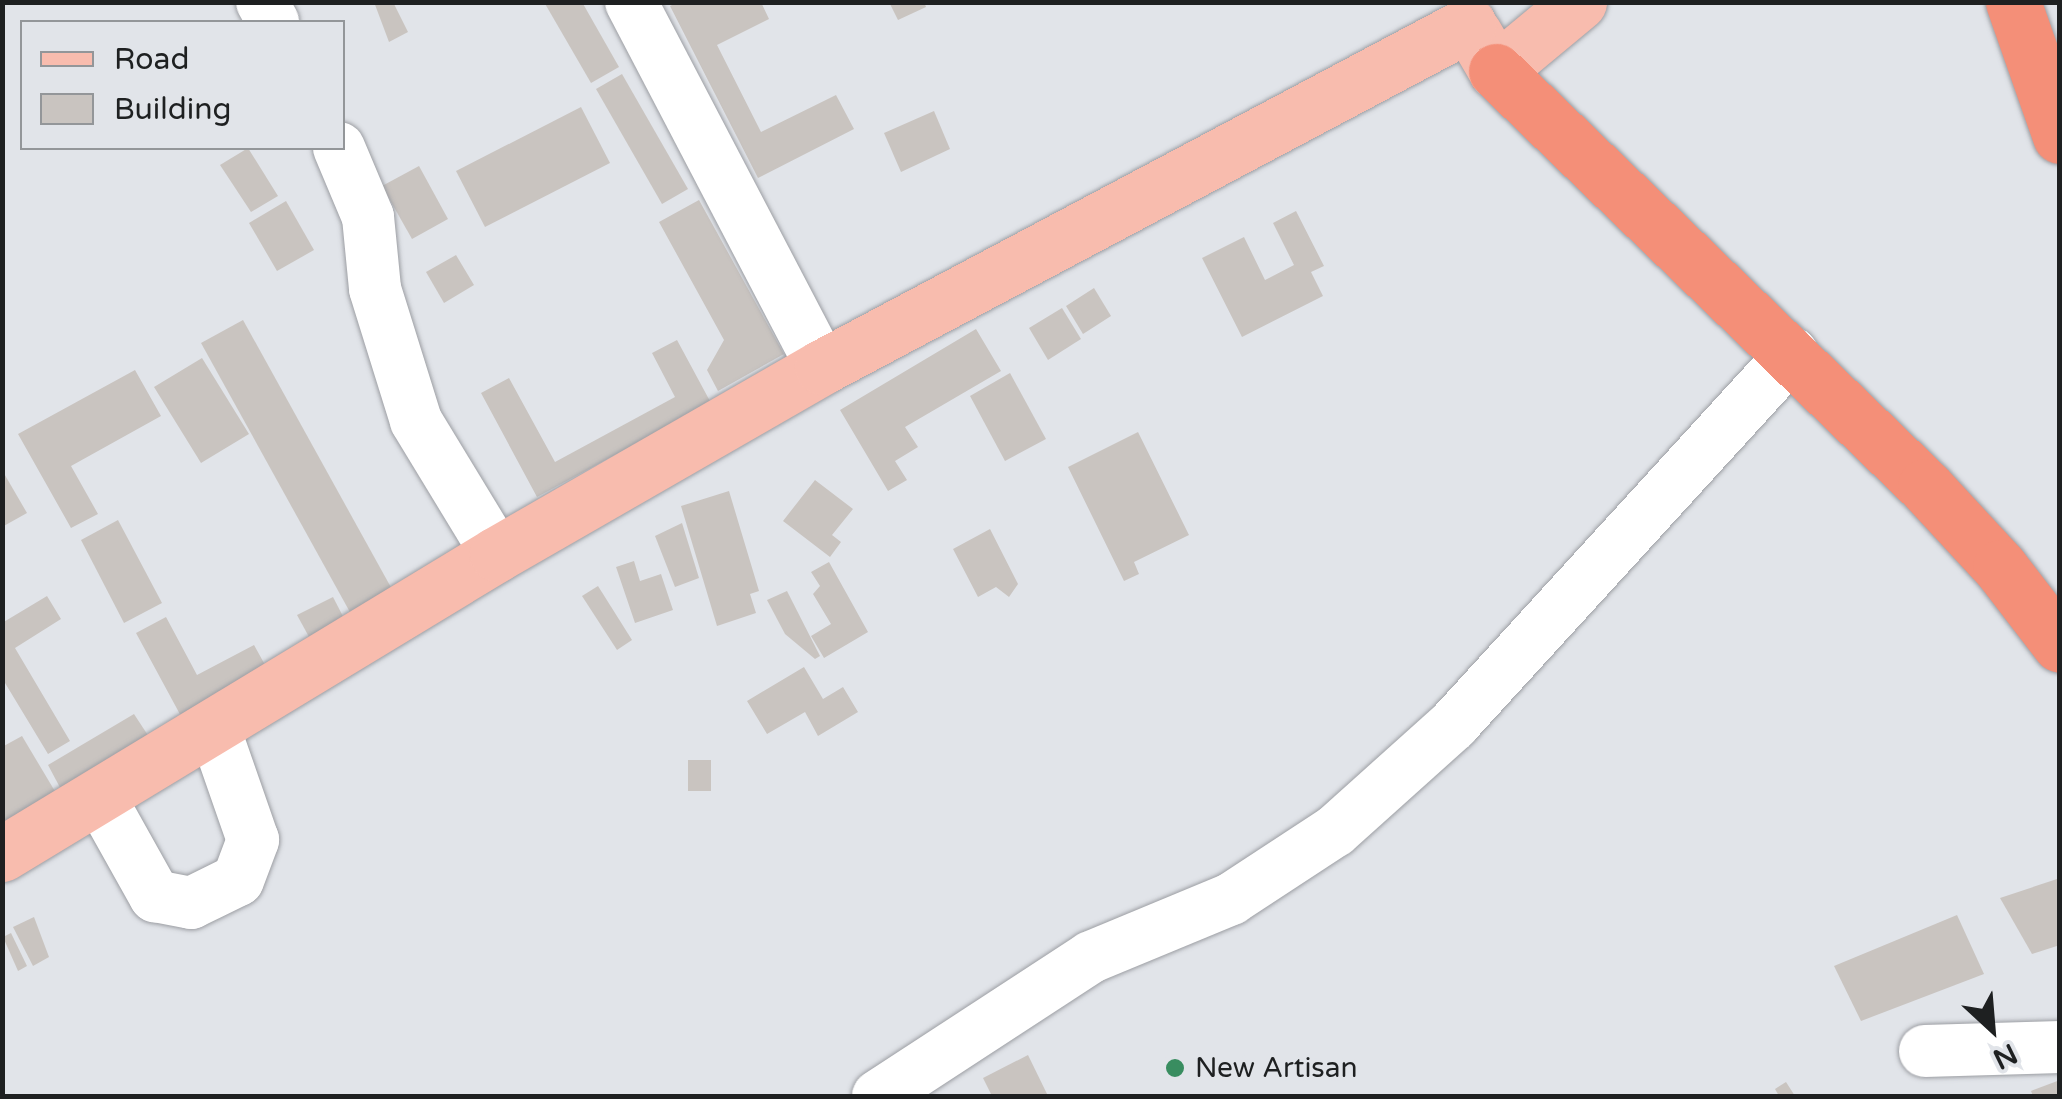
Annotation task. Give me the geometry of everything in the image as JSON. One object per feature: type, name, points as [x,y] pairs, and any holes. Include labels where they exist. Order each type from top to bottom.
[{"type":"highway","points":[[2013,2],[2060,136]]},
{"type":"highway","points":[[1496,71],[1792,354],[2000,567],[2060,645]]},
{"type":"main road","points":[[2,854],[497,554],[822,367],[1466,13],[1496,71],[1579,2]]},
{"type":"street","points":[[634,4],[822,367]]},
{"type":"street","points":[[340,150],[368,217],[375,290],[416,421],[497,554]]},
{"type":"street","points":[[878,1096],[1091,957],[1230,899],[1335,831],[1453,725],[1792,354]]},
{"type":"street","points":[[99,796],[155,896],[191,903],[238,880],[253,840],[214,728]]},
{"type":"street","points":[[1925,1051],[2060,1048]]},
{"type":"building","points":[[374,2],[393,2],[408,32],[389,42]]},
{"type":"building","points":[[544,2],[582,2],[619,67],[591,83]]},
{"type":"building","points":[[678,2],[761,2],[769,19],[717,45],[761,132],[836,95],[854,129],[758,178],[670,6]]},
{"type":"building","points":[[889,2],[924,2],[926,7],[898,20]]},
{"type":"building","points":[[622,74],[688,189],[662,204],[596,89]]},
{"type":"building","points":[[581,107],[610,163],[485,227],[456,171]]},
{"type":"building","points":[[934,111],[950,149],[901,172],[884,133]]},
{"type":"building","points":[[249,150],[278,196],[251,212],[220,165]]},
{"type":"building","points":[[419,166],[448,219],[412,239],[382,186]]},
{"type":"building","points":[[699,200],[784,354],[718,391],[707,370],[724,340],[659,222]]},
{"type":"building","points":[[286,201],[314,250],[277,271],[249,223]]},
{"type":"building","points":[[1296,211],[1324,266],[1311,272],[1323,296],[1242,337],[1202,258],[1244,237],[1265,280],[1294,265],[1273,223]]},
{"type":"building","points":[[456,255],[474,285],[444,303],[426,272]]},
{"type":"building","points":[[1094,288],[1111,316],[1083,334],[1066,306]]},
{"type":"building","points":[[1062,308],[1081,339],[1048,360],[1029,328]]},
{"type":"building","points":[[243,320],[393,591],[351,614],[201,343]]},
{"type":"building","points":[[976,329],[1001,371],[905,427],[918,447],[895,461],[907,480],[888,491],[840,410]]},
{"type":"building","points":[[677,340],[711,403],[537,497],[481,393],[509,378],[555,462],[675,397],[652,353]]},
{"type":"building","points":[[202,358],[249,434],[201,463],[154,387]]},
{"type":"building","points":[[135,370],[161,416],[71,466],[98,514],[71,528],[18,434]]},
{"type":"building","points":[[1010,373],[1046,439],[1005,461],[970,396]]},
{"type":"building","points":[[1138,432],[1189,535],[1134,562],[1139,574],[1124,581],[1068,467]]},
{"type":"building","points":[[2,470],[27,513],[2,527]]},
{"type":"building","points":[[815,480],[853,509],[832,535],[841,542],[830,557],[783,521]]},
{"type":"building","points":[[729,491],[759,591],[750,594],[756,613],[717,626],[681,506]]},
{"type":"building","points":[[118,520],[162,603],[124,623],[81,540]]},
{"type":"building","points":[[682,523],[699,578],[675,587],[655,536]]},
{"type":"building","points":[[990,529],[1018,584],[1009,597],[996,587],[978,597],[953,549]]},
{"type":"building","points":[[634,561],[640,581],[661,574],[673,610],[635,623],[616,567]]},
{"type":"building","points":[[829,562],[868,632],[824,658],[811,636],[831,624],[813,594],[820,586],[811,572]]},
{"type":"building","points":[[598,586],[632,640],[617,650],[582,596]]},
{"type":"building","points":[[787,591],[820,656],[815,659],[785,634],[767,600]]},
{"type":"building","points":[[47,596],[61,619],[15,648],[70,741],[48,754],[2,678],[2,623]]},
{"type":"building","points":[[333,597],[349,628],[314,646],[297,615]]},
{"type":"building","points":[[166,617],[197,675],[254,645],[269,672],[182,718],[136,633]]},
{"type":"building","points":[[804,667],[823,699],[843,687],[858,712],[818,736],[805,712],[767,734],[747,701]]},
{"type":"building","points":[[134,714],[153,743],[64,795],[48,765]]},
{"type":"building","points":[[22,736],[56,793],[2,824],[2,747]]},
{"type":"building","points":[[688,760],[711,760],[711,791],[688,791]]},
{"type":"building","points":[[2060,878],[2060,945],[2032,954],[2000,898]]},
{"type":"building","points":[[1957,915],[1984,974],[1861,1021],[1834,966]]},
{"type":"building","points":[[34,917],[49,957],[33,966],[13,927]]},
{"type":"building","points":[[11,933],[27,966],[18,971],[3,937]]},
{"type":"building","points":[[1028,1055],[1048,1096],[992,1096],[983,1078]]},
{"type":"building","points":[[2060,1080],[2060,1096],[2033,1096],[2031,1091]]},
{"type":"building","points":[[1786,1082],[1795,1096],[1779,1096],[1775,1089]]},
{"type":"place","name":"New Artisan","points":[[1175,1068]]}]
